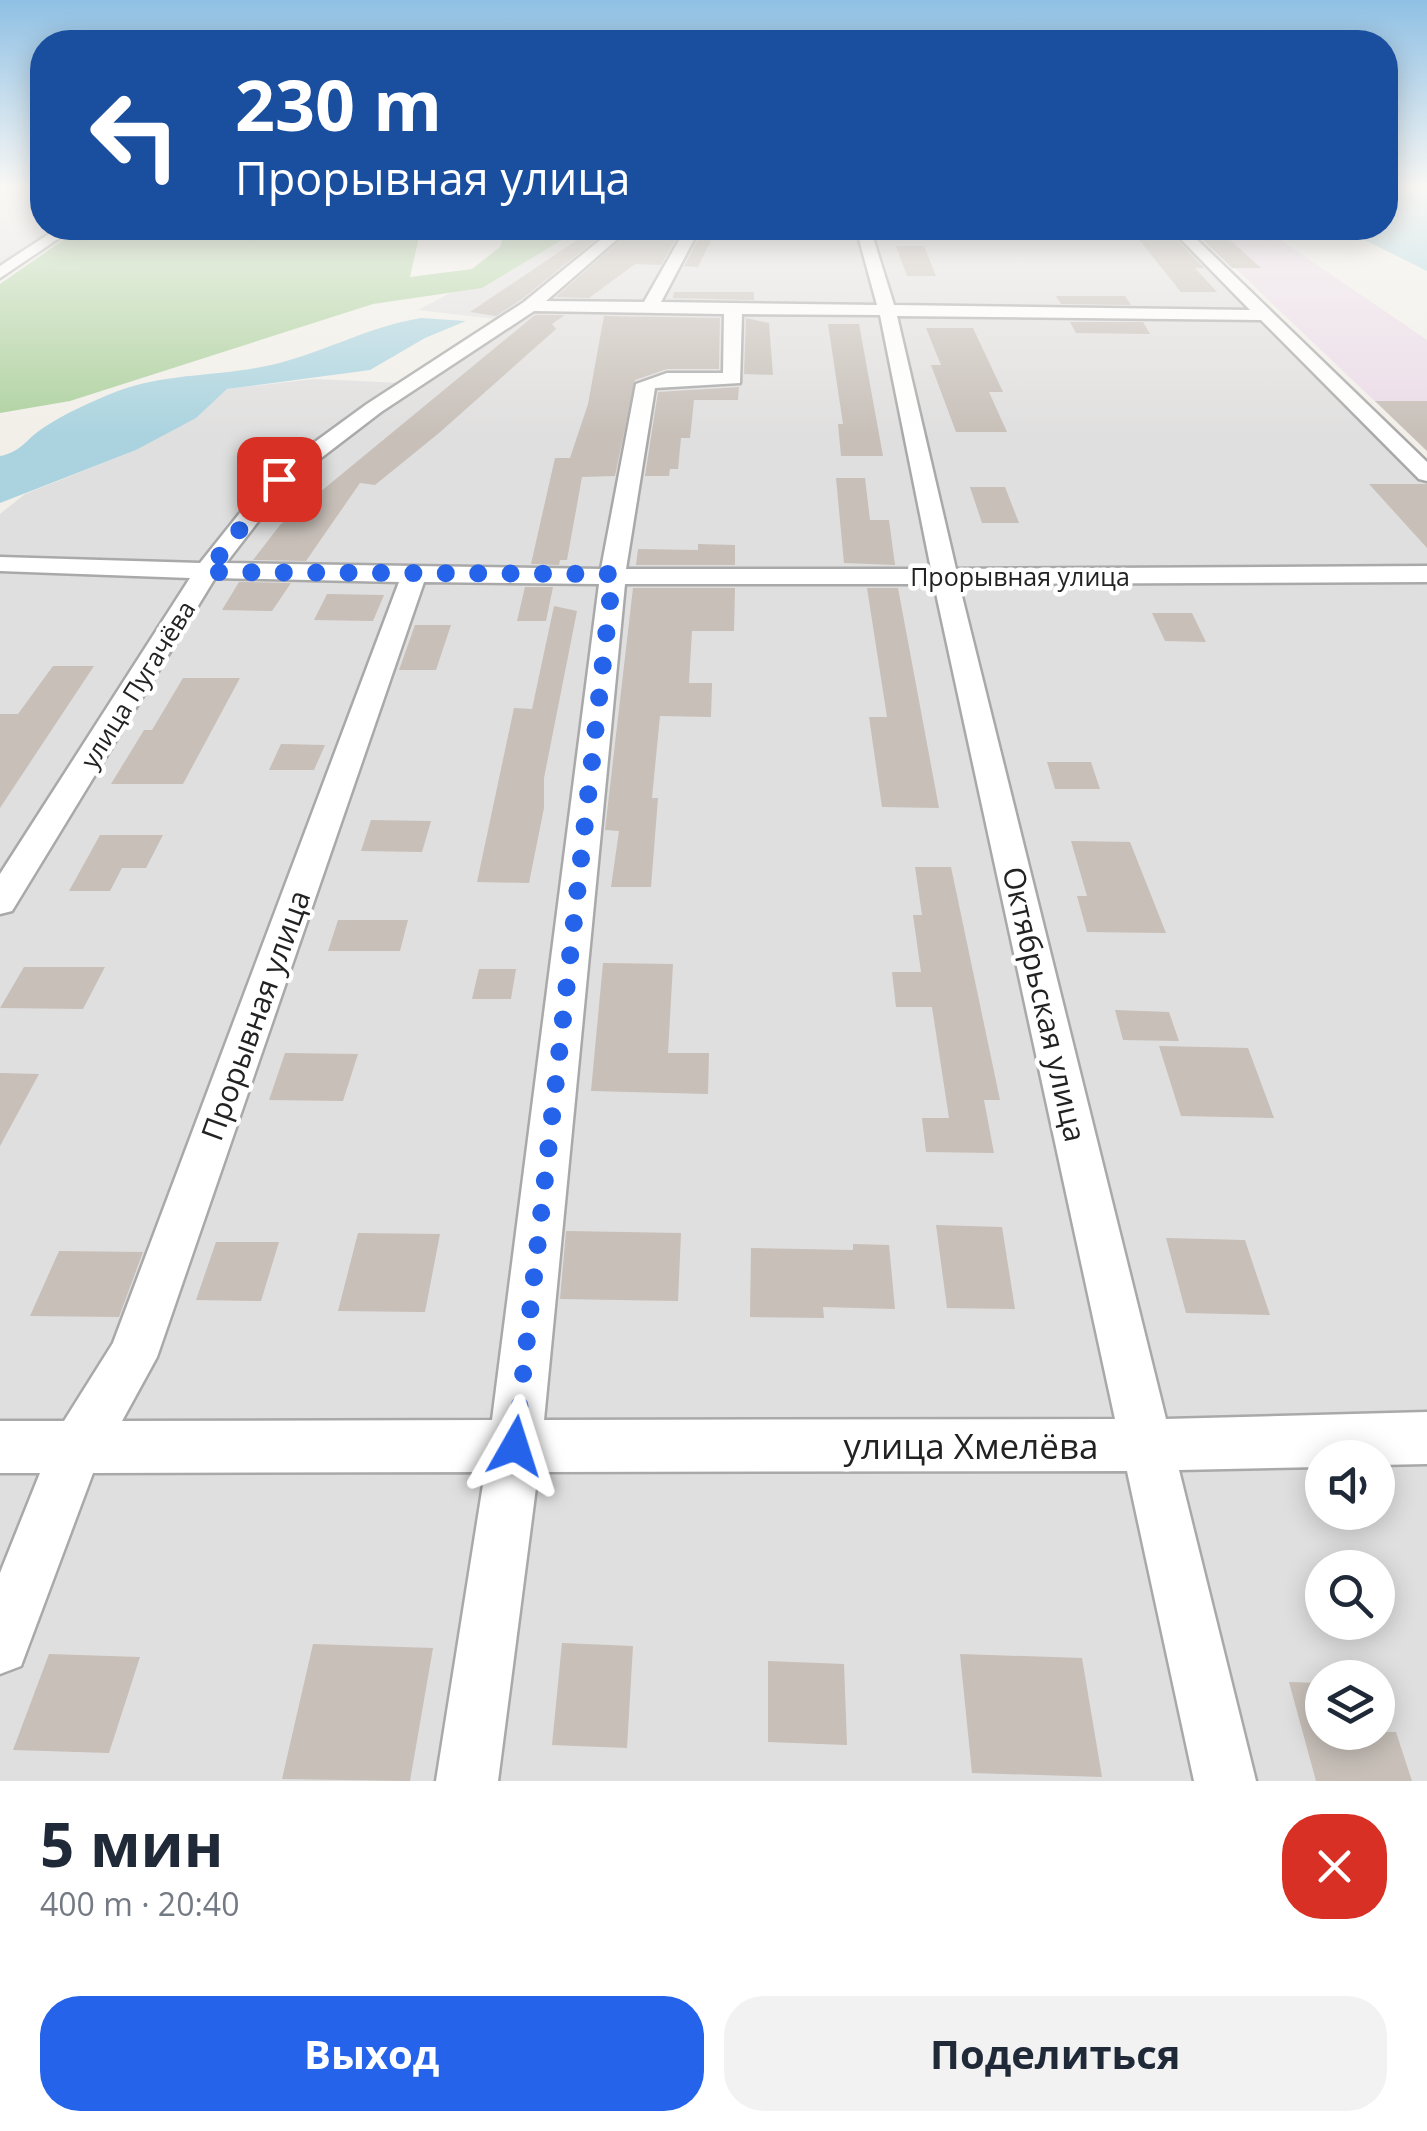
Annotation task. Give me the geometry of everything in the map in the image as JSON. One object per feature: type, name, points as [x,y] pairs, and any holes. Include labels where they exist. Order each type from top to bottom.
[{"type":"street","name":"улица Пугачёва","points":[[0,902],[207,572],[279,479],[374,408],[530,306],[573,270]]},
{"type":"street","points":[[648,310],[670,270]]},
{"type":"street","name":"Октябрьская улица","points":[[875,270],[1225,1781]]},
{"type":"street","points":[[1221,270],[1427,474]]},
{"type":"street","points":[[530,306],[1268,315]]},
{"type":"street","points":[[467,1781],[515,1446],[613,574],[646,384],[667,379],[734,379],[733,310]]},
{"type":"street","name":"Прорывная улица","points":[[0,564],[207,572],[945,577],[1427,574]]},
{"type":"street","name":"Прорывная улица","points":[[76,1450],[132,1356],[415,572]]},
{"type":"street","name":"улица Хмелёва","points":[[0,1447],[76,1450],[1148,1445],[1427,1438]]},
{"type":"street","points":[[0,1645],[76,1450]]},
{"type":"shaded area","points":[[512,270],[570,270],[504,320],[418,310],[452,292],[482,288]]},
{"type":"shaded area","points":[[578,270],[668,270],[646,309],[535,304]]},
{"type":"shaded area","points":[[671,270],[872,270],[884,309],[650,309]]},
{"type":"shaded area","points":[[878,270],[1217,270],[1261,313],[890,309]]},
{"type":"shaded area","points":[[1237,270],[1325,270],[1427,340],[1427,451]]},
{"type":"shaded area","points":[[532,307],[731,312],[731,378],[642,384],[609,572],[213,568],[285,481],[378,411]]},
{"type":"shaded area","points":[[885,311],[939,575],[617,572],[649,385],[738,380],[737,312]]},
{"type":"shaded area","points":[[891,312],[1263,316],[1427,480],[1427,571],[951,574]]},
{"type":"shaded area","points":[[314,379],[402,383],[273,478],[205,568],[0,560],[0,514],[25,494],[136,450],[195,418],[227,389]]},
{"type":"shaded area","points":[[0,567],[200,574],[0,892]]},
{"type":"shaded area","points":[[418,573],[607,576],[510,1437],[92,1437]]},
{"type":"shaded area","points":[[209,574],[411,574],[123,1355],[73,1438],[0,1435],[0,911]]},
{"type":"shaded area","points":[[617,576],[940,580],[1136,1431],[523,1436]]},
{"type":"shaded area","points":[[1427,576],[1427,1425],[1163,1431],[953,580]]},
{"type":"shaded area","points":[[1427,1451],[1427,1781],[1243,1781],[1168,1459],[1305,1455],[1305,1530],[1395,1530],[1395,1452]]},
{"type":"shaded area","points":[[0,1457],[64,1459],[0,1622]]},
{"type":"shaded area","points":[[508,1457],[461,1781],[0,1781],[0,1667],[80,1459]]},
{"type":"shaded area","points":[[524,1459],[1144,1465],[1215,1781],[480,1781]]},
{"type":"green space","points":[[20,270],[412,270],[410,277],[463,270],[512,270],[482,288],[373,304],[70,401],[0,413],[0,284]]},
{"type":"water","points":[[421,318],[466,321],[425,338],[370,370],[227,389],[196,418],[136,450],[0,503],[0,456],[19,448],[70,412],[99,399],[152,381],[281,362]]},
{"type":"building","points":[[532,270],[558,270],[496,316],[470,312]]},
{"type":"building","points":[[586,270],[627,270],[589,298],[556,297]]},
{"type":"building","points":[[905,270],[934,270],[936,276],[907,276]]},
{"type":"building","points":[[1163,270],[1197,270],[1217,292],[1181,292]]},
{"type":"building","points":[[674,292],[754,292],[754,300],[673,298]]},
{"type":"building","points":[[1056,296],[1125,296],[1131,305],[1061,304]]},
{"type":"building","points":[[535,315],[565,315],[552,324],[556,329],[439,433],[375,485],[360,483],[306,561],[253,560],[280,525]]},
{"type":"building","points":[[604,316],[720,318],[719,369],[667,369],[635,380],[615,476],[582,477],[567,560],[560,560],[559,565],[531,564],[555,458],[570,458],[588,404]]},
{"type":"building","points":[[746,318],[769,323],[773,375],[744,374]]},
{"type":"building","points":[[1070,322],[1143,322],[1150,334],[1076,333]]},
{"type":"building","points":[[828,324],[859,324],[883,456],[841,456],[838,424],[843,424]]},
{"type":"building","points":[[926,328],[973,328],[1003,392],[989,392],[1007,432],[956,432],[931,365],[941,365]]},
{"type":"building","points":[[739,387],[738,400],[694,400],[690,438],[681,438],[678,469],[670,469],[669,476],[645,476],[658,392]]},
{"type":"building","points":[[1375,401],[1427,401],[1427,451]]},
{"type":"building","points":[[836,478],[865,478],[870,520],[889,520],[895,565],[844,563]]},
{"type":"building","points":[[1369,484],[1427,484],[1427,548]]},
{"type":"building","points":[[970,487],[1005,487],[1019,523],[982,523]]},
{"type":"building","points":[[698,544],[735,545],[735,565],[636,565],[638,549],[698,550]]},
{"type":"building","points":[[239,582],[291,583],[272,611],[222,610]]},
{"type":"building","points":[[525,587],[553,587],[546,621],[517,621]]},
{"type":"building","points":[[633,588],[735,588],[734,631],[692,631],[689,683],[712,683],[711,717],[660,716],[652,798],[658,798],[651,887],[611,887],[619,831],[605,830]]},
{"type":"building","points":[[867,588],[898,588],[939,808],[882,807],[869,717],[887,717]]},
{"type":"building","points":[[327,594],[384,595],[373,621],[314,620]]},
{"type":"building","points":[[554,606],[577,611],[544,778],[544,808],[529,883],[477,882],[514,708],[532,709]]},
{"type":"building","points":[[1152,613],[1192,613],[1206,642],[1165,641]]},
{"type":"building","points":[[415,625],[451,625],[436,670],[399,670]]},
{"type":"building","points":[[53,666],[94,666],[0,808],[0,714],[18,714]]},
{"type":"building","points":[[183,678],[240,678],[183,784],[111,784],[144,730],[152,730]]},
{"type":"building","points":[[281,744],[325,745],[314,770],[269,770]]},
{"type":"building","points":[[1047,762],[1091,762],[1100,789],[1055,789]]},
{"type":"building","points":[[371,820],[431,821],[422,852],[361,851]]},
{"type":"building","points":[[100,835],[163,835],[146,868],[122,868],[110,891],[69,891]]},
{"type":"building","points":[[1071,841],[1130,842],[1166,933],[1087,932],[1077,896],[1087,896]]},
{"type":"building","points":[[915,867],[951,867],[1000,1100],[984,1100],[994,1153],[926,1152],[922,1118],[949,1118],[932,1007],[896,1007],[892,972],[921,972],[913,915],[922,915]]},
{"type":"building","points":[[338,920],[408,920],[400,951],[328,951]]},
{"type":"building","points":[[603,963],[673,964],[668,1053],[709,1053],[708,1094],[591,1091]]},
{"type":"building","points":[[24,967],[105,967],[83,1009],[0,1008]]},
{"type":"building","points":[[479,969],[516,969],[511,999],[472,999]]},
{"type":"building","points":[[1115,1010],[1169,1012],[1179,1041],[1123,1040]]},
{"type":"building","points":[[1159,1046],[1248,1048],[1274,1118],[1181,1116]]},
{"type":"building","points":[[285,1053],[358,1054],[343,1101],[269,1100]]},
{"type":"building","points":[[0,1073],[39,1074],[0,1146]]},
{"type":"building","points":[[936,1225],[1002,1227],[1015,1309],[947,1308]]},
{"type":"building","points":[[566,1231],[681,1233],[678,1301],[560,1299]]},
{"type":"building","points":[[358,1233],[440,1234],[425,1312],[338,1311]]},
{"type":"building","points":[[1166,1238],[1245,1240],[1270,1315],[1186,1313]]},
{"type":"building","points":[[216,1242],[279,1242],[261,1301],[196,1300]]},
{"type":"building","points":[[853,1244],[889,1245],[895,1309],[823,1307],[824,1318],[750,1317],[751,1248],[853,1250]]},
{"type":"building","points":[[59,1251],[143,1252],[119,1317],[30,1316]]},
{"type":"building","points":[[562,1643],[633,1646],[627,1748],[552,1745]]},
{"type":"building","points":[[313,1644],[433,1648],[410,1781],[282,1779]]},
{"type":"building","points":[[49,1654],[140,1657],[109,1753],[13,1750]]},
{"type":"building","points":[[960,1654],[1082,1658],[1102,1777],[972,1773]]},
{"type":"building","points":[[768,1661],[844,1664],[847,1745],[768,1742]]},
{"type":"building","points":[[1289,1682],[1305,1682],[1305,1741]]},
{"type":"building","points":[[1396,1732],[1412,1781],[1316,1781],[1308,1750],[1395,1750]]},
{"type":"route","points":[[279,479],[207,572],[613,574],[515,1446]]}]
